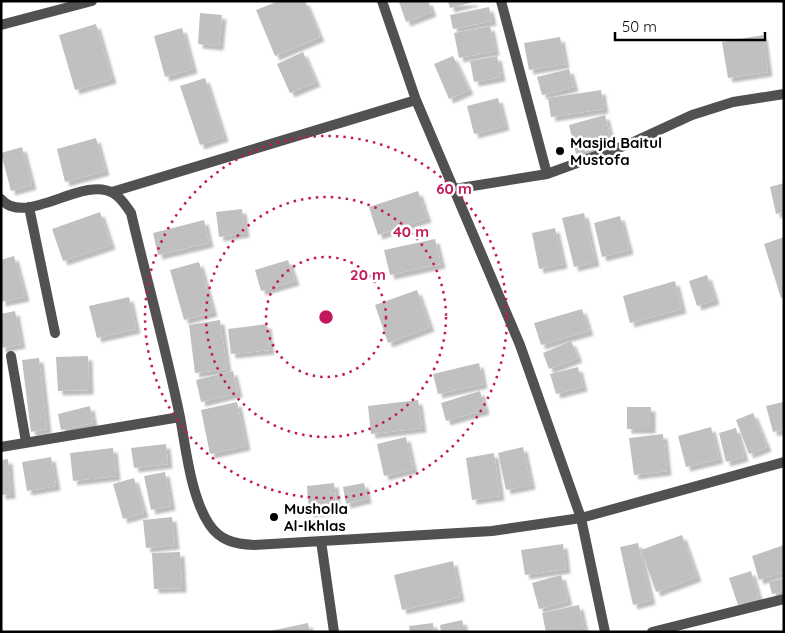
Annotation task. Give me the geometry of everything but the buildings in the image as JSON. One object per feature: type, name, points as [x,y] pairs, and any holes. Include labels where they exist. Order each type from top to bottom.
[{"type":"street","points":[[1,25],[92,1]]},
{"type":"street","points":[[382,1],[416,100],[520,345],[581,518],[605,632]]},
{"type":"street","points":[[501,1],[547,174]]},
{"type":"street","points":[[454,189],[547,174],[630,144],[692,115],[733,102],[784,94]]},
{"type":"street","points":[[112,192],[416,100]]},
{"type":"street","points":[[2,202],[14,208],[29,207],[98,188],[112,192],[123,201],[131,213],[180,417],[189,471],[208,523],[219,536],[235,544],[254,545],[492,531],[581,518],[784,462]]},
{"type":"street","points":[[29,207],[55,333]]},
{"type":"street","points":[[11,356],[26,442]]},
{"type":"street","points":[[1,447],[180,417]]},
{"type":"street","points":[[321,541],[334,632]]},
{"type":"street","points":[[652,632],[784,599]]},
{"type":"place","name":"Masjid Baitul Mustofa","points":[[560,151]]},
{"type":"place","name":"Musholla Al-Ikhlas","points":[[274,517]]}]
